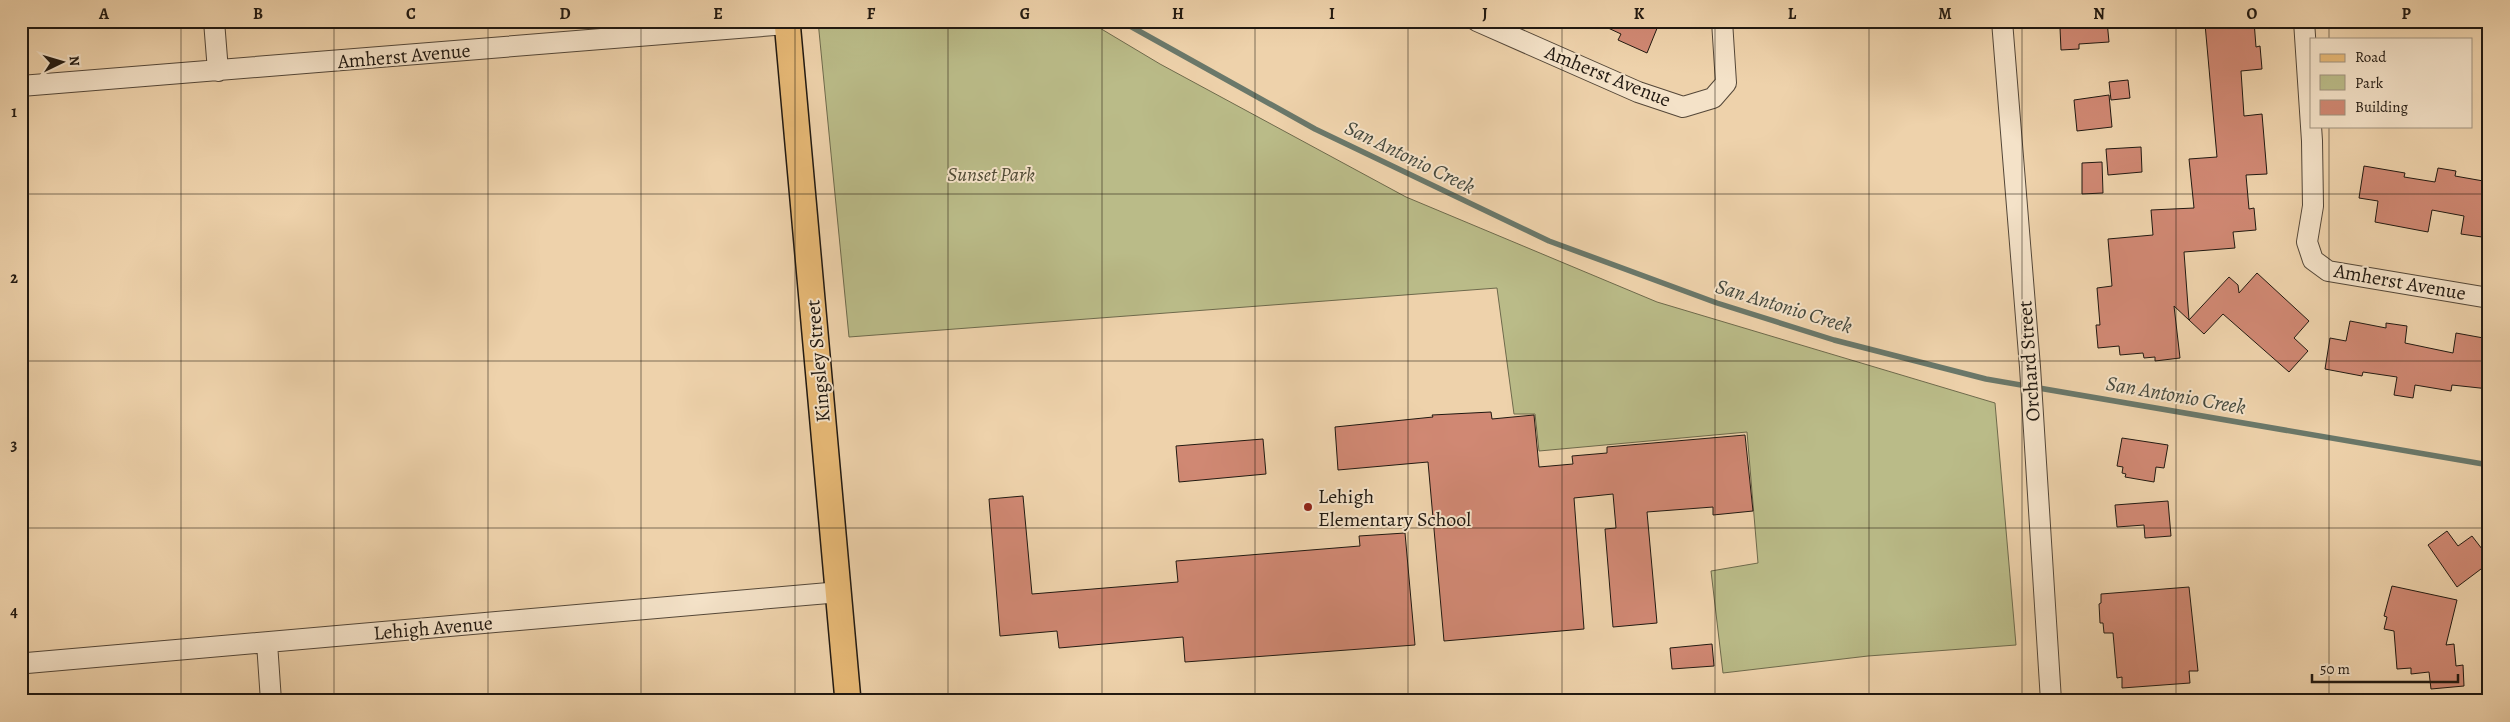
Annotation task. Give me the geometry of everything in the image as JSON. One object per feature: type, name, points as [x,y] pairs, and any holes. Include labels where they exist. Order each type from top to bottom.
[{"type":"main road","name":"Kingsley Street","points":[[787,23],[840,592],[848,701]]},
{"type":"street","points":[[214,21],[218,71]]},
{"type":"street","name":"Amherst Avenue","points":[[1476,21],[1647,95],[1683,106],[1713,98],[1726,83],[1722,21]]},
{"type":"street","name":"Orchard Street","points":[[2002,21],[2030,367],[2051,701]]},
{"type":"street","name":"Amherst Avenue","points":[[2304,21],[2310,111]]},
{"type":"street","name":"Amherst Avenue","points":[[21,86],[787,23]]},
{"type":"street","name":"Amherst Avenue","points":[[2311,128],[2313,197],[2307,242],[2313,260],[2328,270],[2489,298]]},
{"type":"street","name":"Lehigh Avenue","points":[[27,663],[840,592]]},
{"type":"street","points":[[267,643],[271,701]]},
{"type":"green space","name":"Sunset Park","points":[[818,21],[1088,21],[1160,64],[1406,197],[1657,302],[1995,403],[2016,645],[1868,656],[1723,673],[1711,571],[1758,563],[1747,432],[1539,451],[1535,414],[1514,414],[1497,288],[849,337]]},
{"type":"building","points":[[1593,21],[1660,21],[1647,53],[1618,40],[1621,34]]},
{"type":"building","points":[[2076,21],[2107,21],[2109,42],[2079,44],[2079,49],[2061,50],[2060,28],[2076,27]]},
{"type":"building","points":[[2207,21],[2254,21],[2256,47],[2260,46],[2262,69],[2241,71],[2244,116],[2262,114],[2267,174],[2246,175],[2249,209],[2254,208],[2256,230],[2233,232],[2235,248],[2184,252],[2189,320],[2174,306],[2180,358],[2155,361],[2155,357],[2144,358],[2143,353],[2120,355],[2119,346],[2098,348],[2096,325],[2100,325],[2097,288],[2112,286],[2108,239],[2153,235],[2151,210],[2194,208],[2189,159],[2217,157],[2205,24],[2208,24]]},
{"type":"building","points":[[2128,80],[2130,98],[2111,100],[2109,82]]},
{"type":"building","points":[[2109,95],[2112,127],[2077,131],[2074,100]]},
{"type":"building","points":[[2141,147],[2142,172],[2108,175],[2106,149]]},
{"type":"building","points":[[2102,162],[2103,193],[2082,194],[2082,163]]},
{"type":"building","points":[[2364,166],[2405,173],[2404,177],[2435,182],[2438,168],[2456,171],[2455,176],[2489,182],[2489,238],[2461,234],[2464,216],[2432,210],[2428,232],[2375,222],[2378,201],[2359,198]]},
{"type":"building","points":[[2257,273],[2309,321],[2294,338],[2308,351],[2289,372],[2223,314],[2204,334],[2189,320],[2229,277],[2238,285],[2239,293]]},
{"type":"building","points":[[2350,321],[2386,328],[2386,323],[2407,326],[2405,343],[2453,353],[2456,333],[2489,339],[2489,389],[2452,385],[2451,391],[2415,385],[2413,398],[2394,395],[2397,377],[2363,372],[2362,376],[2325,369],[2330,338],[2346,341]]},
{"type":"building","points":[[1491,412],[1492,419],[1534,415],[1539,467],[1573,464],[1572,456],[1607,453],[1607,447],[1745,435],[1753,511],[1713,515],[1713,507],[1647,512],[1657,623],[1613,627],[1605,529],[1616,528],[1613,494],[1574,498],[1584,629],[1444,641],[1428,462],[1338,470],[1335,427],[1433,417],[1432,415]]},
{"type":"building","points":[[2122,438],[2168,445],[2164,468],[2156,467],[2154,482],[2125,477],[2126,474],[2122,473],[2123,467],[2117,466]]},
{"type":"building","points":[[1263,439],[1266,474],[1179,482],[1176,446]]},
{"type":"building","points":[[1023,496],[1032,594],[1178,582],[1176,561],[1360,546],[1359,536],[1405,533],[1415,645],[1185,662],[1183,637],[1059,648],[1057,631],[1000,636],[989,499]]},
{"type":"building","points":[[2168,501],[2171,536],[2145,538],[2144,525],[2117,527],[2115,505]]},
{"type":"building","points":[[2447,531],[2458,546],[2472,536],[2489,558],[2489,563],[2457,587],[2428,545]]},
{"type":"building","points":[[2392,586],[2457,600],[2446,645],[2454,644],[2456,666],[2463,665],[2464,686],[2431,689],[2429,672],[2411,674],[2411,668],[2397,669],[2394,631],[2384,629],[2387,617],[2384,616]]},
{"type":"building","points":[[2189,587],[2198,671],[2189,671],[2190,683],[2122,688],[2122,677],[2117,678],[2113,633],[2104,633],[2103,623],[2100,623],[2099,604],[2101,603],[2101,594]]},
{"type":"building","points":[[1712,644],[1714,666],[1672,669],[1670,648]]},
{"type":"waterway","name":"San Antonio Creek","points":[[1121,21],[1315,129],[1549,241],[1717,303],[1834,340],[1986,379],[2489,465]]},
{"type":"place","name":"Lehigh Elementary School","points":[[1308,507]]}]
